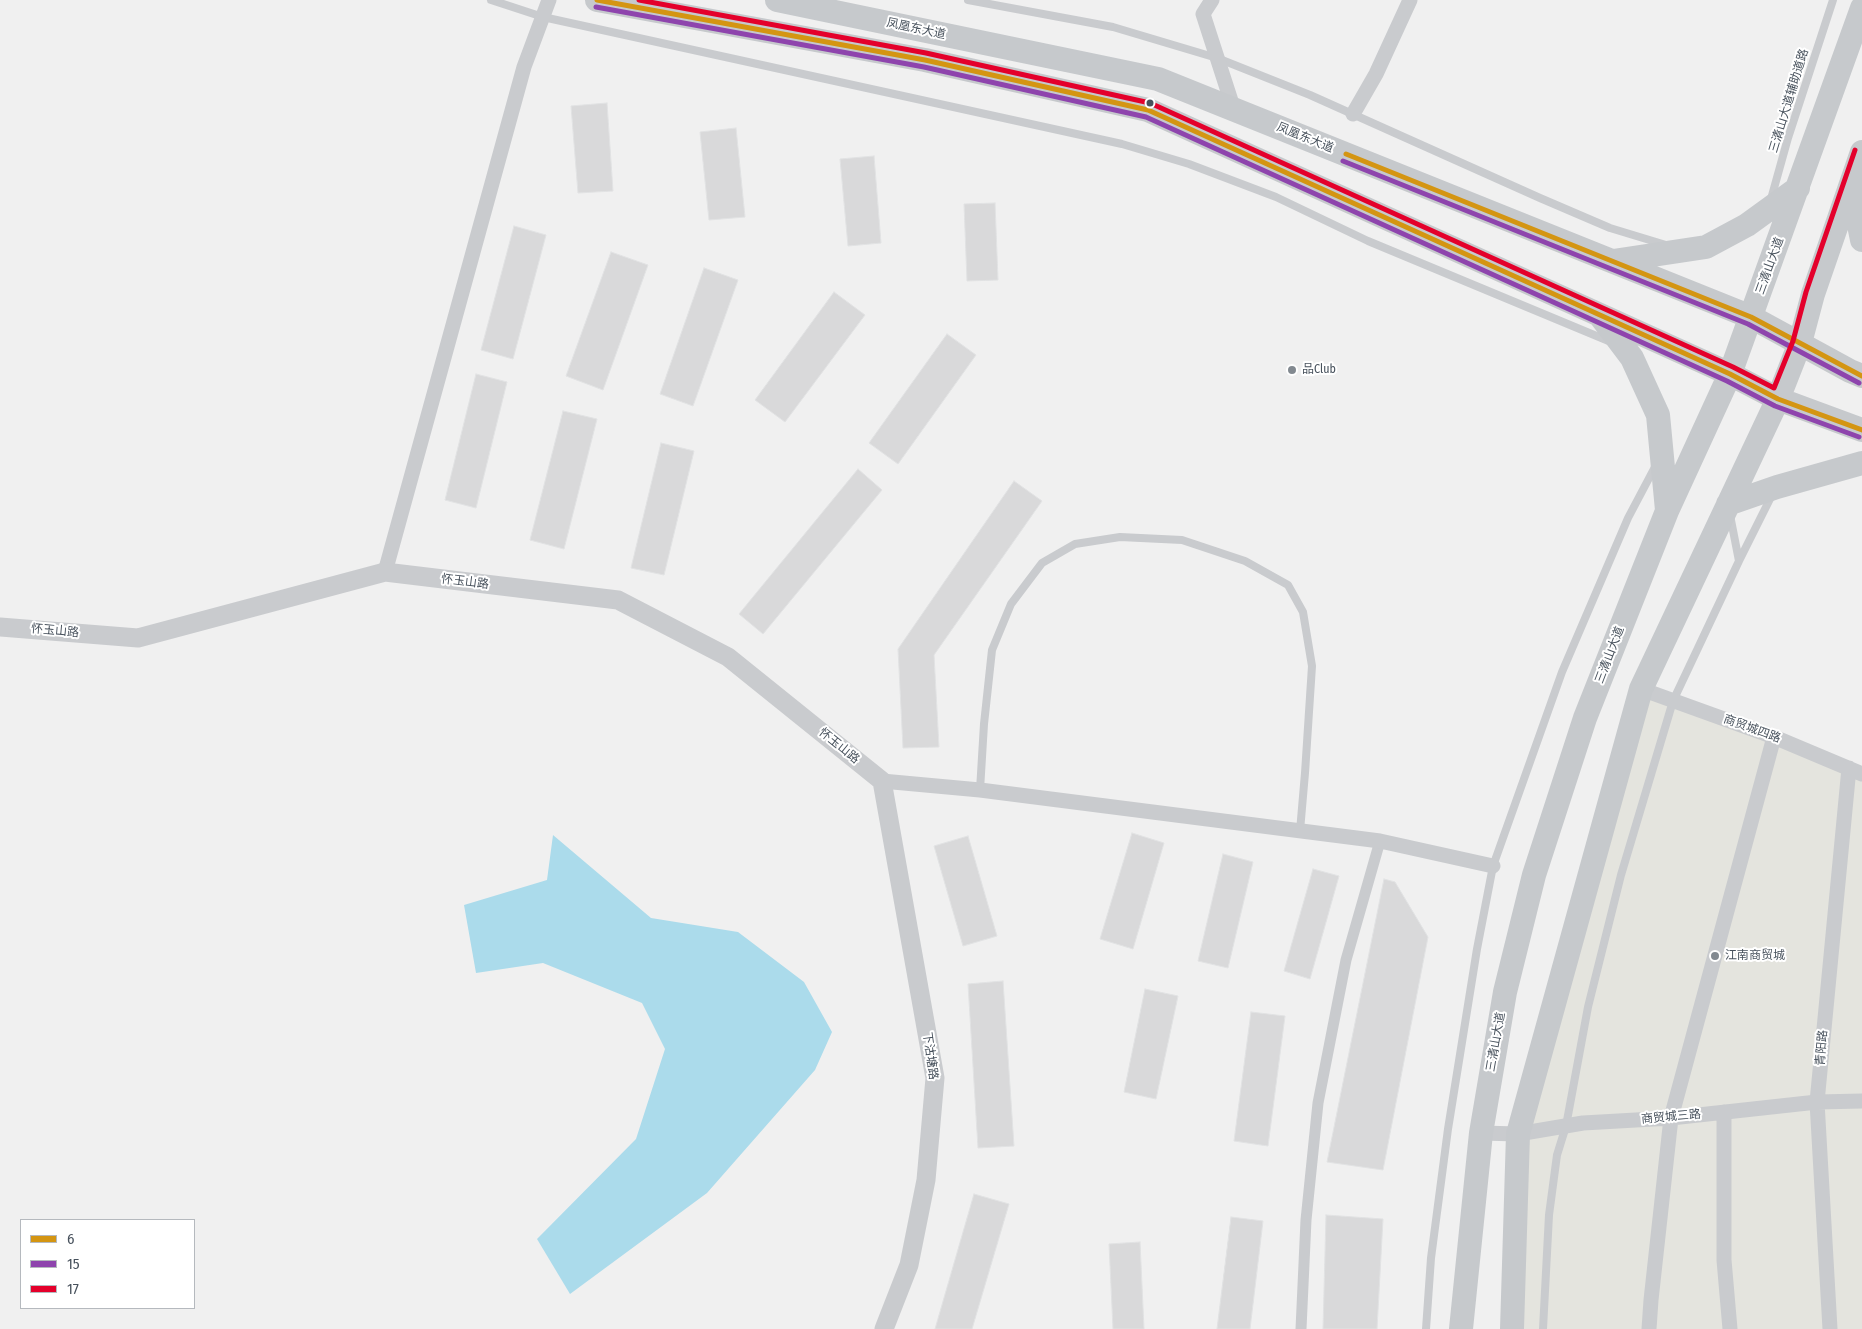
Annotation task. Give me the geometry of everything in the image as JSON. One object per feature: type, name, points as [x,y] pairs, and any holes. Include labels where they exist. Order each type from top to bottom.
[{"type":"main road","points":[[597,0],[924,60],[1148,110],[1730,374],[1778,399],[1862,430]]},
{"type":"main road","name":"凤凰东大道","points":[[778,0],[1158,79],[1751,317],[1862,376]]},
{"type":"main road","name":"三清山大道","points":[[1461,1329],[1481,1133],[1505,992],[1534,875],[1585,718],[1667,511],[1730,374],[1862,8]]},
{"type":"main road","points":[[1512,1329],[1518,1134],[1640,689],[1778,399],[1800,343],[1813,294],[1862,152]]},
{"type":"main road","points":[[1851,184],[1862,240]]},
{"type":"main road","points":[[1613,261],[1706,247],[1747,225],[1798,188]]},
{"type":"main road","points":[[1598,314],[1632,358],[1658,416],[1667,511]]},
{"type":"main road","points":[[1728,504],[1777,487],[1862,463]]},
{"type":"street","points":[[385,572],[524,67],[549,0]]},
{"type":"street","points":[[1212,0],[1203,14],[1234,110]]},
{"type":"street","points":[[1353,114],[1376,74],[1410,0]]},
{"type":"street","name":"怀玉山路","points":[[0,626],[138,638],[385,572],[618,600],[728,657],[882,781]]},
{"type":"street","name":"商贸城四路","points":[[1640,689],[1774,737],[1855,771]]},
{"type":"street","points":[[1649,1329],[1670,1118],[1774,737]]},
{"type":"street","name":"青阳路","points":[[1830,1329],[1817,1102],[1855,771]]},
{"type":"street","points":[[882,781],[980,790],[1380,841],[1493,866]]},
{"type":"street","name":"下沽塘路","points":[[882,781],[935,1078],[926,1180],[909,1265],[884,1329]]},
{"type":"street","points":[[1301,1329],[1306,1220],[1318,1103],[1346,960],[1380,841]]},
{"type":"street","name":"商贸城三路","points":[[1481,1133],[1518,1134],[1583,1123],[1670,1118],[1817,1102],[1862,1101]]},
{"type":"street","points":[[1724,1112],[1724,1260],[1730,1329]]},
{"type":"lane","points":[[491,0],[543,17],[1122,144],[1189,164],[1276,197],[1368,241],[1624,348]]},
{"type":"lane","points":[[968,0],[1113,27],[1216,58],[1310,95],[1610,228],[1682,251]]},
{"type":"lane","name":"三清山大道辅助道路","points":[[1769,209],[1788,138],[1833,0]]},
{"type":"lane","points":[[1426,1329],[1431,1258],[1448,1128],[1477,949],[1493,866],[1562,672],[1628,518],[1661,454]]},
{"type":"lane","points":[[1543,1329],[1549,1215],[1557,1155],[1566,1126],[1588,1007],[1618,885],[1674,701],[1739,561],[1777,487]]},
{"type":"lane","points":[[1728,504],[1739,561]]},
{"type":"lane","points":[[980,790],[984,724],[992,650],[1011,604],[1042,563],[1075,544],[1084,542],[1120,537],[1182,540],[1245,561],[1288,585],[1303,612],[1312,666],[1306,773],[1300,831]]},
{"type":"shaded area","name":"江南商贸城","points":[[1641,689],[1862,779],[1862,1329],[1512,1329],[1518,1134]]},
{"type":"water","points":[[553,835],[651,918],[738,932],[804,982],[832,1032],[815,1070],[707,1193],[570,1294],[537,1239],[636,1139],[665,1049],[642,1003],[543,963],[476,973],[464,905],[547,880]]},
{"type":"building","points":[[607,103],[613,191],[578,193],[571,106]]},
{"type":"building","points":[[736,128],[745,217],[709,220],[700,132]]},
{"type":"building","points":[[874,156],[881,243],[848,246],[840,159]]},
{"type":"building","points":[[995,203],[998,280],[967,281],[964,204]]},
{"type":"building","points":[[514,226],[546,235],[513,359],[481,350]]},
{"type":"building","points":[[611,252],[648,265],[603,390],[566,376]]},
{"type":"building","points":[[704,268],[738,280],[693,406],[660,394]]},
{"type":"building","points":[[834,292],[865,315],[785,422],[755,400]]},
{"type":"building","points":[[947,334],[976,355],[898,464],[869,443]]},
{"type":"building","points":[[476,374],[507,382],[476,508],[445,500]]},
{"type":"building","points":[[563,411],[597,419],[564,549],[530,540]]},
{"type":"building","points":[[661,443],[694,451],[664,575],[631,568]]},
{"type":"building","points":[[858,469],[882,490],[763,634],[739,614]]},
{"type":"building","points":[[1014,481],[1042,501],[934,655],[939,747],[903,748],[898,649]]},
{"type":"building","points":[[1132,833],[1164,843],[1133,949],[1100,939]]},
{"type":"building","points":[[968,836],[997,936],[963,946],[934,846]]},
{"type":"building","points":[[1223,854],[1253,862],[1228,968],[1198,961]]},
{"type":"building","points":[[1313,869],[1339,876],[1310,979],[1284,971]]},
{"type":"building","points":[[1384,879],[1395,882],[1428,937],[1383,1170],[1327,1162]]},
{"type":"building","points":[[1003,981],[1014,1146],[978,1148],[968,984]]},
{"type":"building","points":[[1145,989],[1178,996],[1156,1099],[1124,1092]]},
{"type":"building","points":[[1251,1012],[1285,1016],[1268,1146],[1234,1141]]},
{"type":"building","points":[[974,1194],[1009,1204],[972,1329],[935,1329]]},
{"type":"building","points":[[1326,1215],[1383,1219],[1377,1329],[1323,1329]]},
{"type":"building","points":[[1231,1217],[1263,1221],[1250,1329],[1217,1329]]},
{"type":"building","points":[[1140,1242],[1144,1329],[1113,1329],[1109,1244]]},
{"type":"transit line","name":"6","points":[[597,0],[925,60],[1148,110],[1730,374],[1778,399],[1862,430]]},
{"type":"transit line","name":"17","points":[[639,0],[926,53],[1150,103],[1733,367],[1774,388],[1793,341],[1806,292],[1855,150]]},
{"type":"transit line","name":"15","points":[[596,7],[924,67],[1146,117],[1727,381],[1775,406],[1859,437]]},
{"type":"transit line","name":"6","points":[[1346,154],[1751,317],[1862,376]]},
{"type":"transit line","name":"15","points":[[1343,161],[1748,324],[1859,383]]},
{"type":"place","name":"品Club","points":[[1292,370]]},
{"type":"place","name":"江南商贸城","points":[[1715,956]]}]
